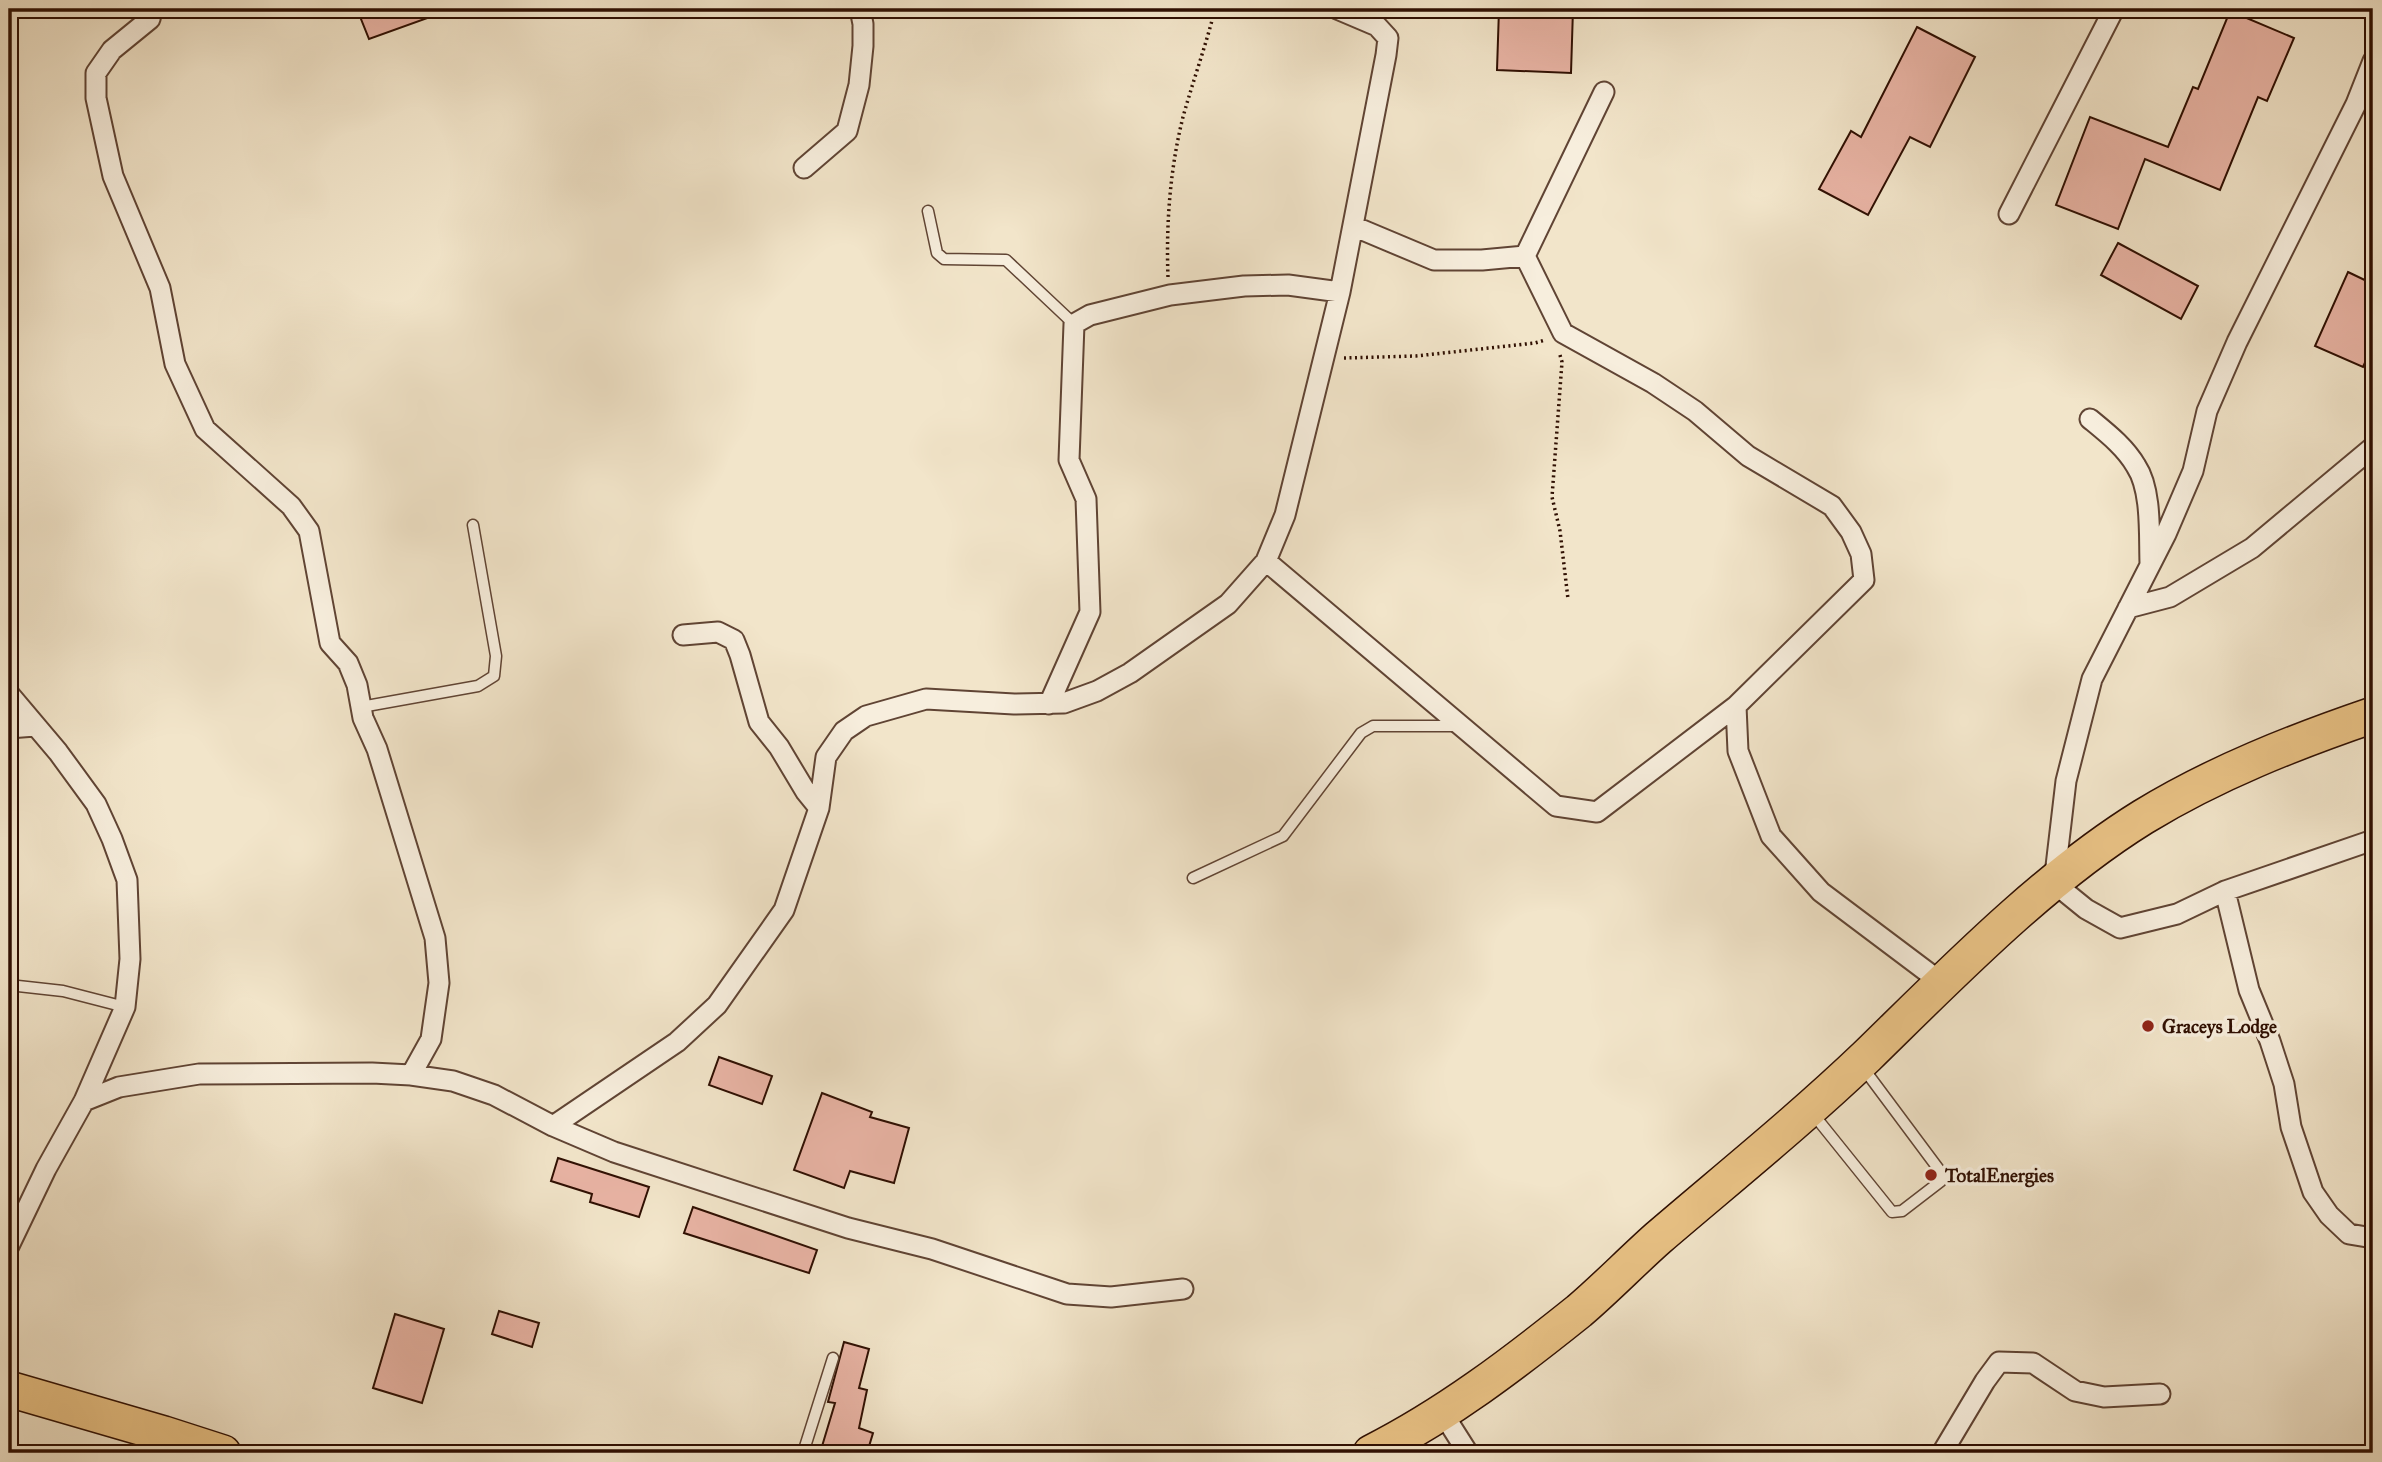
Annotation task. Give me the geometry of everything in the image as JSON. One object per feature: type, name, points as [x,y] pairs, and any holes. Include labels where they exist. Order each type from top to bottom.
[{"type":"highway","points":[[1371,1453],[1475,1391],[1581,1309],[1654,1241],[1810,1110],[1986,941],[2099,847],[2191,789],[2313,736],[2373,715]]},
{"type":"highway","points":[[9,1389],[223,1453]]},
{"type":"street","points":[[152,9],[150,19],[112,50],[96,73],[96,98],[113,176],[160,288],[175,364],[205,429],[291,506],[309,531],[330,643],[348,663],[357,685],[363,718],[377,749],[435,938],[439,983],[431,1039],[411,1075]]},
{"type":"street","points":[[804,168],[847,131],[859,85],[863,46],[860,9]]},
{"type":"street","points":[[553,1126],[677,1042],[717,1005],[784,911],[819,807],[826,757],[845,731],[866,716],[926,699],[1064,704],[1097,691],[1130,673],[1228,604],[1266,561],[1285,515],[1340,292],[1387,55],[1388,38],[1377,26],[1337,9]]},
{"type":"street","points":[[2009,214],[2114,9]]},
{"type":"street","points":[[2373,61],[2356,104],[2237,342],[2207,411],[2193,471],[2166,534],[2092,679],[2066,781],[2054,883],[2086,909],[2120,928],[2177,914],[2225,891],[2373,840]]},
{"type":"street","points":[[1266,561],[1556,806],[1597,812],[1736,706],[1864,580],[1861,554],[1851,532],[1832,506],[1748,456],[1695,411],[1653,383],[1559,334],[1525,256],[1604,92]]},
{"type":"street","points":[[1353,226],[1434,260],[1482,260],[1525,256]]},
{"type":"street","points":[[1049,704],[1090,612],[1086,499],[1069,460],[1074,324],[1090,315],[1169,296],[1244,286],[1288,285],[1340,292]]},
{"type":"street","points":[[2090,419],[2115,440],[2138,467],[2147,505],[2150,564]]},
{"type":"street","points":[[2128,608],[2170,597],[2252,548],[2373,447]]},
{"type":"street","points":[[683,635],[718,632],[734,640],[759,722],[819,807]]},
{"type":"street","points":[[9,694],[96,804],[112,839],[127,880],[130,959],[125,1007],[84,1101],[46,1169],[9,1246]]},
{"type":"street","points":[[1736,706],[1738,751],[1771,836],[1821,892],[1942,983]]},
{"type":"street","points":[[9,728],[35,726]]},
{"type":"street","points":[[2225,891],[2249,990],[2284,1084],[2291,1127],[2314,1192],[2329,1215],[2349,1234],[2373,1238]]},
{"type":"street","points":[[84,1101],[119,1087],[199,1074],[411,1075],[453,1081],[494,1095],[553,1126],[614,1152],[848,1228],[932,1250],[1067,1294],[1111,1297],[1183,1289]]},
{"type":"street","points":[[1942,1453],[1999,1362],[2033,1363],[2075,1391],[2104,1397],[2160,1394]]},
{"type":"street","points":[[1442,1412],[1468,1453]]},
{"type":"lane","points":[[928,211],[937,253],[944,259],[1006,260],[1074,324]]},
{"type":"lane","points":[[361,707],[478,686],[494,676],[496,656],[473,525]]},
{"type":"lane","points":[[1193,878],[1283,836],[1361,733],[1373,726],[1461,726]]},
{"type":"lane","points":[[9,985],[63,991],[125,1007]]},
{"type":"lane","points":[[1810,1110],[1892,1212],[1902,1211],[1941,1181],[1943,1174],[1859,1063]]},
{"type":"lane","points":[[803,1453],[833,1358]]},
{"type":"path","points":[[1169,296],[1166,236],[1172,183],[1183,119],[1216,9]]},
{"type":"path","points":[[1324,358],[1416,356],[1535,343],[1559,334],[1562,362],[1552,497],[1560,531],[1568,599]]},
{"type":"building","points":[[357,9],[446,9],[447,11],[369,39]]},
{"type":"building","points":[[1499,9],[1573,9],[1571,73],[1497,70]]},
{"type":"building","points":[[2230,11],[2294,38],[2267,101],[2258,97],[2220,190],[2145,159],[2118,229],[2056,205],[2090,117],[2168,147],[2193,87],[2198,89]]},
{"type":"building","points":[[1917,27],[1975,57],[1930,147],[1910,137],[1868,215],[1819,189],[1851,131],[1861,137]]},
{"type":"building","points":[[2118,243],[2198,286],[2181,319],[2101,275]]},
{"type":"building","points":[[2348,272],[2373,284],[2373,345],[2363,367],[2315,346]]},
{"type":"building","points":[[719,1057],[772,1076],[762,1104],[709,1085]]},
{"type":"building","points":[[822,1093],[872,1112],[870,1117],[909,1128],[894,1183],[850,1171],[844,1188],[794,1170]]},
{"type":"building","points":[[558,1158],[649,1187],[639,1217],[590,1202],[592,1194],[551,1181]]},
{"type":"building","points":[[693,1207],[817,1250],[809,1273],[684,1233]]},
{"type":"building","points":[[499,1311],[539,1323],[532,1347],[492,1334]]},
{"type":"building","points":[[395,1314],[444,1329],[422,1403],[373,1388]]},
{"type":"building","points":[[844,1342],[869,1349],[859,1388],[867,1390],[859,1428],[873,1433],[867,1453],[820,1453],[835,1403],[828,1402]]},
{"type":"place","name":"Graceys Lodge","points":[[2148,1026]]},
{"type":"place","name":"TotalEnergies","points":[[1931,1175]]}]
